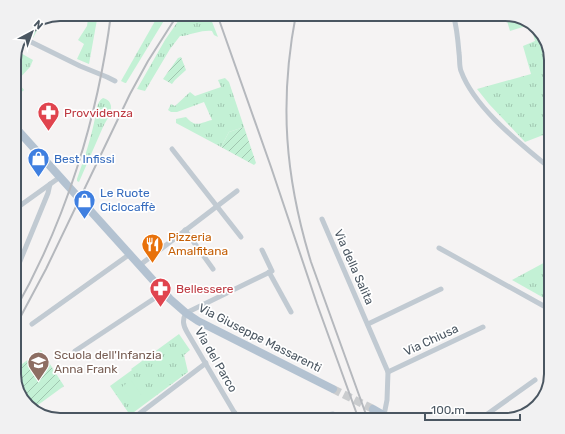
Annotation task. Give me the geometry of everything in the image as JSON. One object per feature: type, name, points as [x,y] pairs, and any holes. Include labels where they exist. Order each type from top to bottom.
[{"type":"main road","name":"Via Giuseppe Massarenti","points":[[21,134],[164,292],[186,313],[198,321],[333,389]]},
{"type":"main road","points":[[373,409],[380,413]]},
{"type":"street","points":[[454,21],[461,70],[477,100],[505,130],[544,163]]},
{"type":"street","points":[[27,40],[115,81]]},
{"type":"street","points":[[172,149],[241,237]]},
{"type":"street","points":[[21,205],[60,177]]},
{"type":"street","points":[[21,258],[48,193],[50,184]]},
{"type":"street","points":[[140,265],[237,191]]},
{"type":"street","name":"Via della Salita","points":[[322,219],[388,372],[387,400],[384,413]]},
{"type":"street","points":[[185,230],[213,269]]},
{"type":"street","points":[[439,248],[544,306]]},
{"type":"street","points":[[186,313],[272,271],[262,250]]},
{"type":"street","points":[[32,324],[130,254]]},
{"type":"street","points":[[269,272],[291,312]]},
{"type":"street","name":"Via della Salita","points":[[368,324],[442,289]]},
{"type":"street","points":[[75,351],[164,292]]},
{"type":"street","name":"Via del Parco","points":[[186,313],[183,320],[184,327],[234,413]]},
{"type":"street","name":"Via Chiusa","points":[[388,372],[483,327]]},
{"type":"street","points":[[140,413],[206,363]]},
{"type":"street","points":[[489,413],[535,380]]},
{"type":"green space","points":[[88,21],[97,21],[89,64],[77,59],[84,44],[78,40],[87,26]]},
{"type":"green space","points":[[155,21],[164,21],[126,83],[121,81]]},
{"type":"green space","points":[[178,21],[212,21],[218,37],[214,35],[212,31],[180,36],[170,49],[145,91],[137,89],[165,40]]},
{"type":"green space","points":[[507,21],[525,26],[510,31]]},
{"type":"green space","points":[[38,28],[33,38],[29,36]]},
{"type":"green space","points":[[533,33],[540,43],[544,55],[544,135],[525,142],[477,89],[531,74],[523,46],[535,41]]},
{"type":"green space","points":[[22,54],[33,60],[30,67],[21,77]]},
{"type":"green space","points":[[181,57],[186,70],[172,84],[163,79],[178,58]]},
{"type":"green space","points":[[225,78],[229,82],[244,127],[229,132],[221,147],[176,123],[176,119],[186,117],[195,124],[212,120],[204,102],[177,112],[171,112],[168,110],[171,104],[175,106],[190,92],[195,96],[221,87],[218,80]]},
{"type":"green space","points":[[103,98],[110,103],[111,112],[79,182],[77,179],[89,141],[97,106],[99,101]]},
{"type":"green space","points":[[244,127],[256,163],[254,165],[221,147],[229,132]]},
{"type":"green space","points":[[544,263],[544,298],[512,280]]},
{"type":"green space","points":[[179,334],[190,350],[184,355],[188,372],[133,413],[129,413],[110,386],[132,370],[131,369]]},
{"type":"green space","points":[[41,350],[64,386],[38,405],[39,407],[31,400],[24,389],[21,376],[21,365]]},
{"type":"green space","points":[[131,380],[142,396],[133,402],[122,387]]},
{"type":"tunnel","points":[[333,389],[373,409]]},
{"type":"railway","points":[[21,299],[49,242],[77,168],[98,91],[110,21]]},
{"type":"railway","points":[[21,316],[46,269],[130,94],[148,61],[174,21]]},
{"type":"railway","points":[[219,21],[317,304],[356,413]]},
{"type":"railway","points":[[295,21],[291,46],[286,109],[287,139],[295,200],[311,262],[365,413]]},
{"type":"place","name":"Provvidenza","points":[[48,132]]},
{"type":"place","name":"Best Infissi","points":[[39,178]]},
{"type":"place","name":"Le Ruote Ciclocaffè","points":[[84,220]]},
{"type":"place","name":"Pizzeria Amalfitana","points":[[152,264]]},
{"type":"place","name":"Bellessere","points":[[161,308]]},
{"type":"place","name":"Scuola dell'Infanzia Anna Frank","points":[[39,382]]}]
